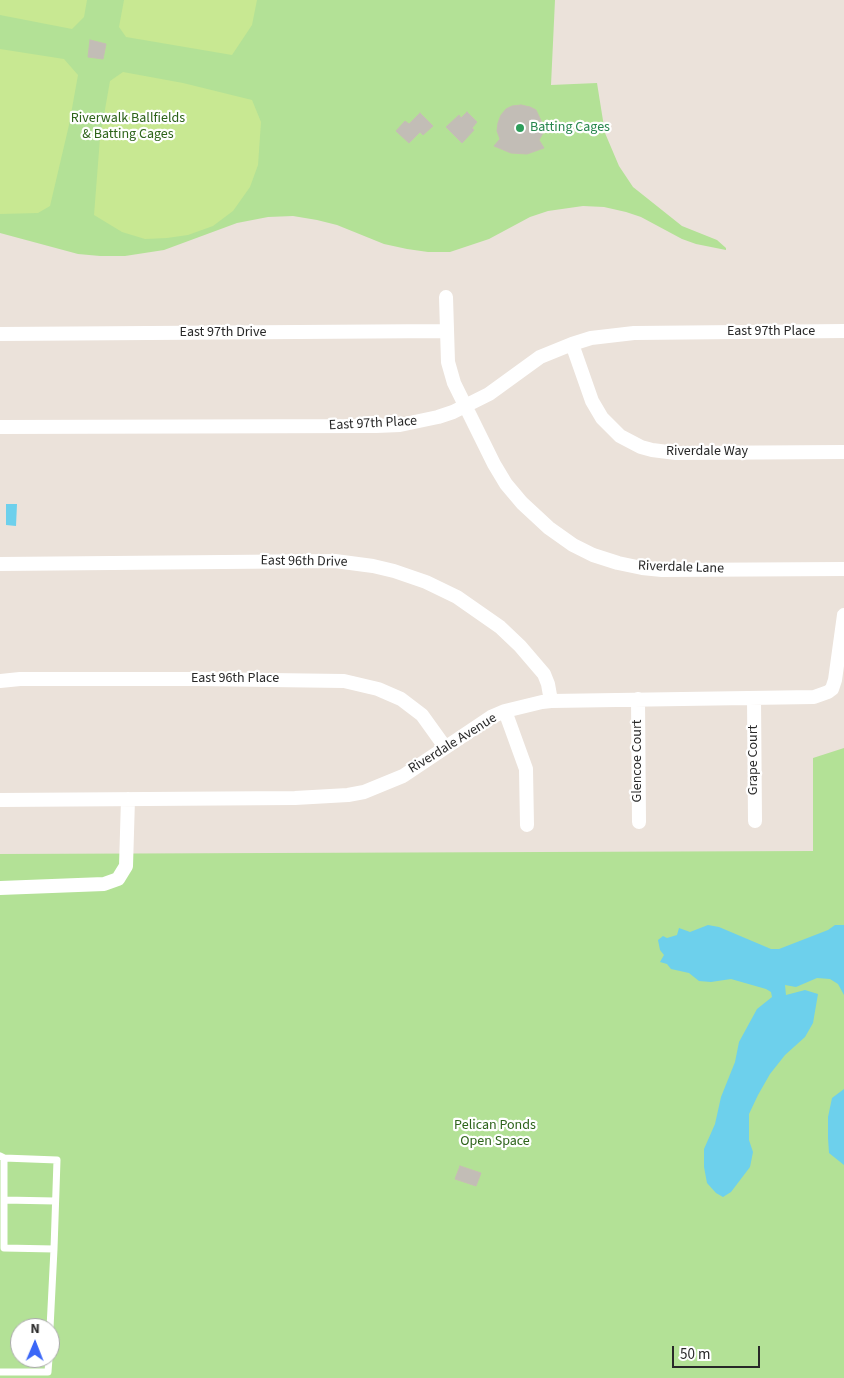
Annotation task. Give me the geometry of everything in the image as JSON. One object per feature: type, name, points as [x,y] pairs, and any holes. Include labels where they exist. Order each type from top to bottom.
[{"type":"street","name":"Riverdale Lane","points":[[446,297],[446,331],[450,372],[494,464],[506,484],[522,503],[549,528],[573,545],[618,563],[662,570],[844,570]]},
{"type":"street","name":"East 97th Drive","points":[[0,334],[446,331]]},
{"type":"street","name":"East 97th Place","points":[[0,428],[376,426],[419,422],[466,406],[488,394],[540,357],[591,338],[634,333],[844,331]]},
{"type":"street","name":"Riverdale Way","points":[[572,344],[592,401],[602,418],[620,436],[641,447],[676,453],[844,452]]},
{"type":"street","name":"East 96th Drive","points":[[0,564],[335,560],[387,569],[426,582],[457,597],[500,627],[520,646],[544,674],[551,701]]},
{"type":"street","name":"Riverdale Avenue","points":[[0,800],[295,798],[348,795],[364,792],[403,776],[482,723],[505,712],[551,701],[814,697],[828,692],[832,688],[837,674],[844,615]]},
{"type":"street","name":"East 96th Place","points":[[0,681],[128,679],[344,681],[378,689],[401,699],[422,715],[445,747]]},
{"type":"street","name":"Grape Court","points":[[754,698],[755,821]]},
{"type":"street","name":"Glencoe Court","points":[[638,699],[638,822]]},
{"type":"street","points":[[505,712],[526,769],[527,825]]},
{"type":"street","points":[[0,888],[104,884],[118,879],[126,866],[128,799]]},
{"type":"lane","points":[[50,1318],[54,1248],[57,1160],[2,1157],[4,1248],[54,1248]]},
{"type":"lane","points":[[4,1200],[55,1201]]},
{"type":"lane","points":[[0,1372],[48,1372],[48,1368]]},
{"type":"green space","name":"Riverwalk Ballfields & Batting Cages","points":[[0,0],[555,0],[551,85],[597,83],[605,133],[619,166],[633,187],[682,226],[717,240],[726,250],[682,239],[641,217],[626,212],[604,207],[583,206],[548,211],[530,217],[489,239],[450,252],[428,252],[384,244],[337,225],[293,216],[268,217],[237,223],[164,250],[125,256],[78,254],[0,233]]},
{"type":"green space","points":[[0,0],[87,0],[84,17],[72,29],[0,15]]},
{"type":"green space","points":[[124,0],[257,0],[252,25],[232,55],[126,37],[119,27]]},
{"type":"green space","points":[[0,49],[64,59],[78,75],[69,125],[50,206],[38,213],[0,214]]},
{"type":"green space","points":[[123,72],[183,83],[252,100],[261,122],[258,165],[250,187],[233,211],[213,226],[188,235],[145,239],[122,232],[94,215],[100,138],[110,81]]},
{"type":"green space","name":"Pelican Ponds Open Space","points":[[844,748],[844,1378],[0,1378],[0,854],[813,851],[813,758]]},
{"type":"water","points":[[6,504],[17,504],[16,526],[6,525]]},
{"type":"water","points":[[708,925],[719,927],[771,949],[779,949],[828,930],[835,925],[844,925],[844,995],[838,984],[830,979],[817,978],[796,987],[785,985],[786,995],[805,990],[818,994],[813,1023],[805,1037],[785,1055],[770,1074],[758,1095],[749,1114],[749,1140],[753,1152],[750,1167],[731,1192],[723,1197],[716,1193],[707,1183],[704,1167],[704,1149],[715,1124],[721,1097],[735,1062],[739,1042],[757,1009],[772,997],[771,992],[766,989],[731,979],[711,982],[699,981],[689,973],[671,969],[667,964],[660,962],[664,955],[660,950],[658,940],[663,936],[667,938],[677,935],[679,928],[690,932]]},
{"type":"water","points":[[844,1089],[844,1165],[829,1153],[828,1117],[832,1098]]},
{"type":"building","points":[[90,40],[106,44],[103,59],[88,57]]},
{"type":"building","name":"Batting Cages","points":[[521,105],[536,110],[543,125],[543,133],[539,140],[544,148],[527,154],[511,153],[494,146],[500,139],[497,131],[501,115],[512,106]]},
{"type":"building","points":[[467,112],[477,122],[472,128],[474,130],[462,143],[446,127],[459,115],[461,118]]},
{"type":"building","points":[[420,113],[433,126],[423,135],[420,132],[409,143],[396,131],[405,121],[409,124]]},
{"type":"building","points":[[460,1166],[481,1173],[476,1186],[455,1179]]},
{"type":"place","name":"Batting Cages","points":[[520,128]]}]
